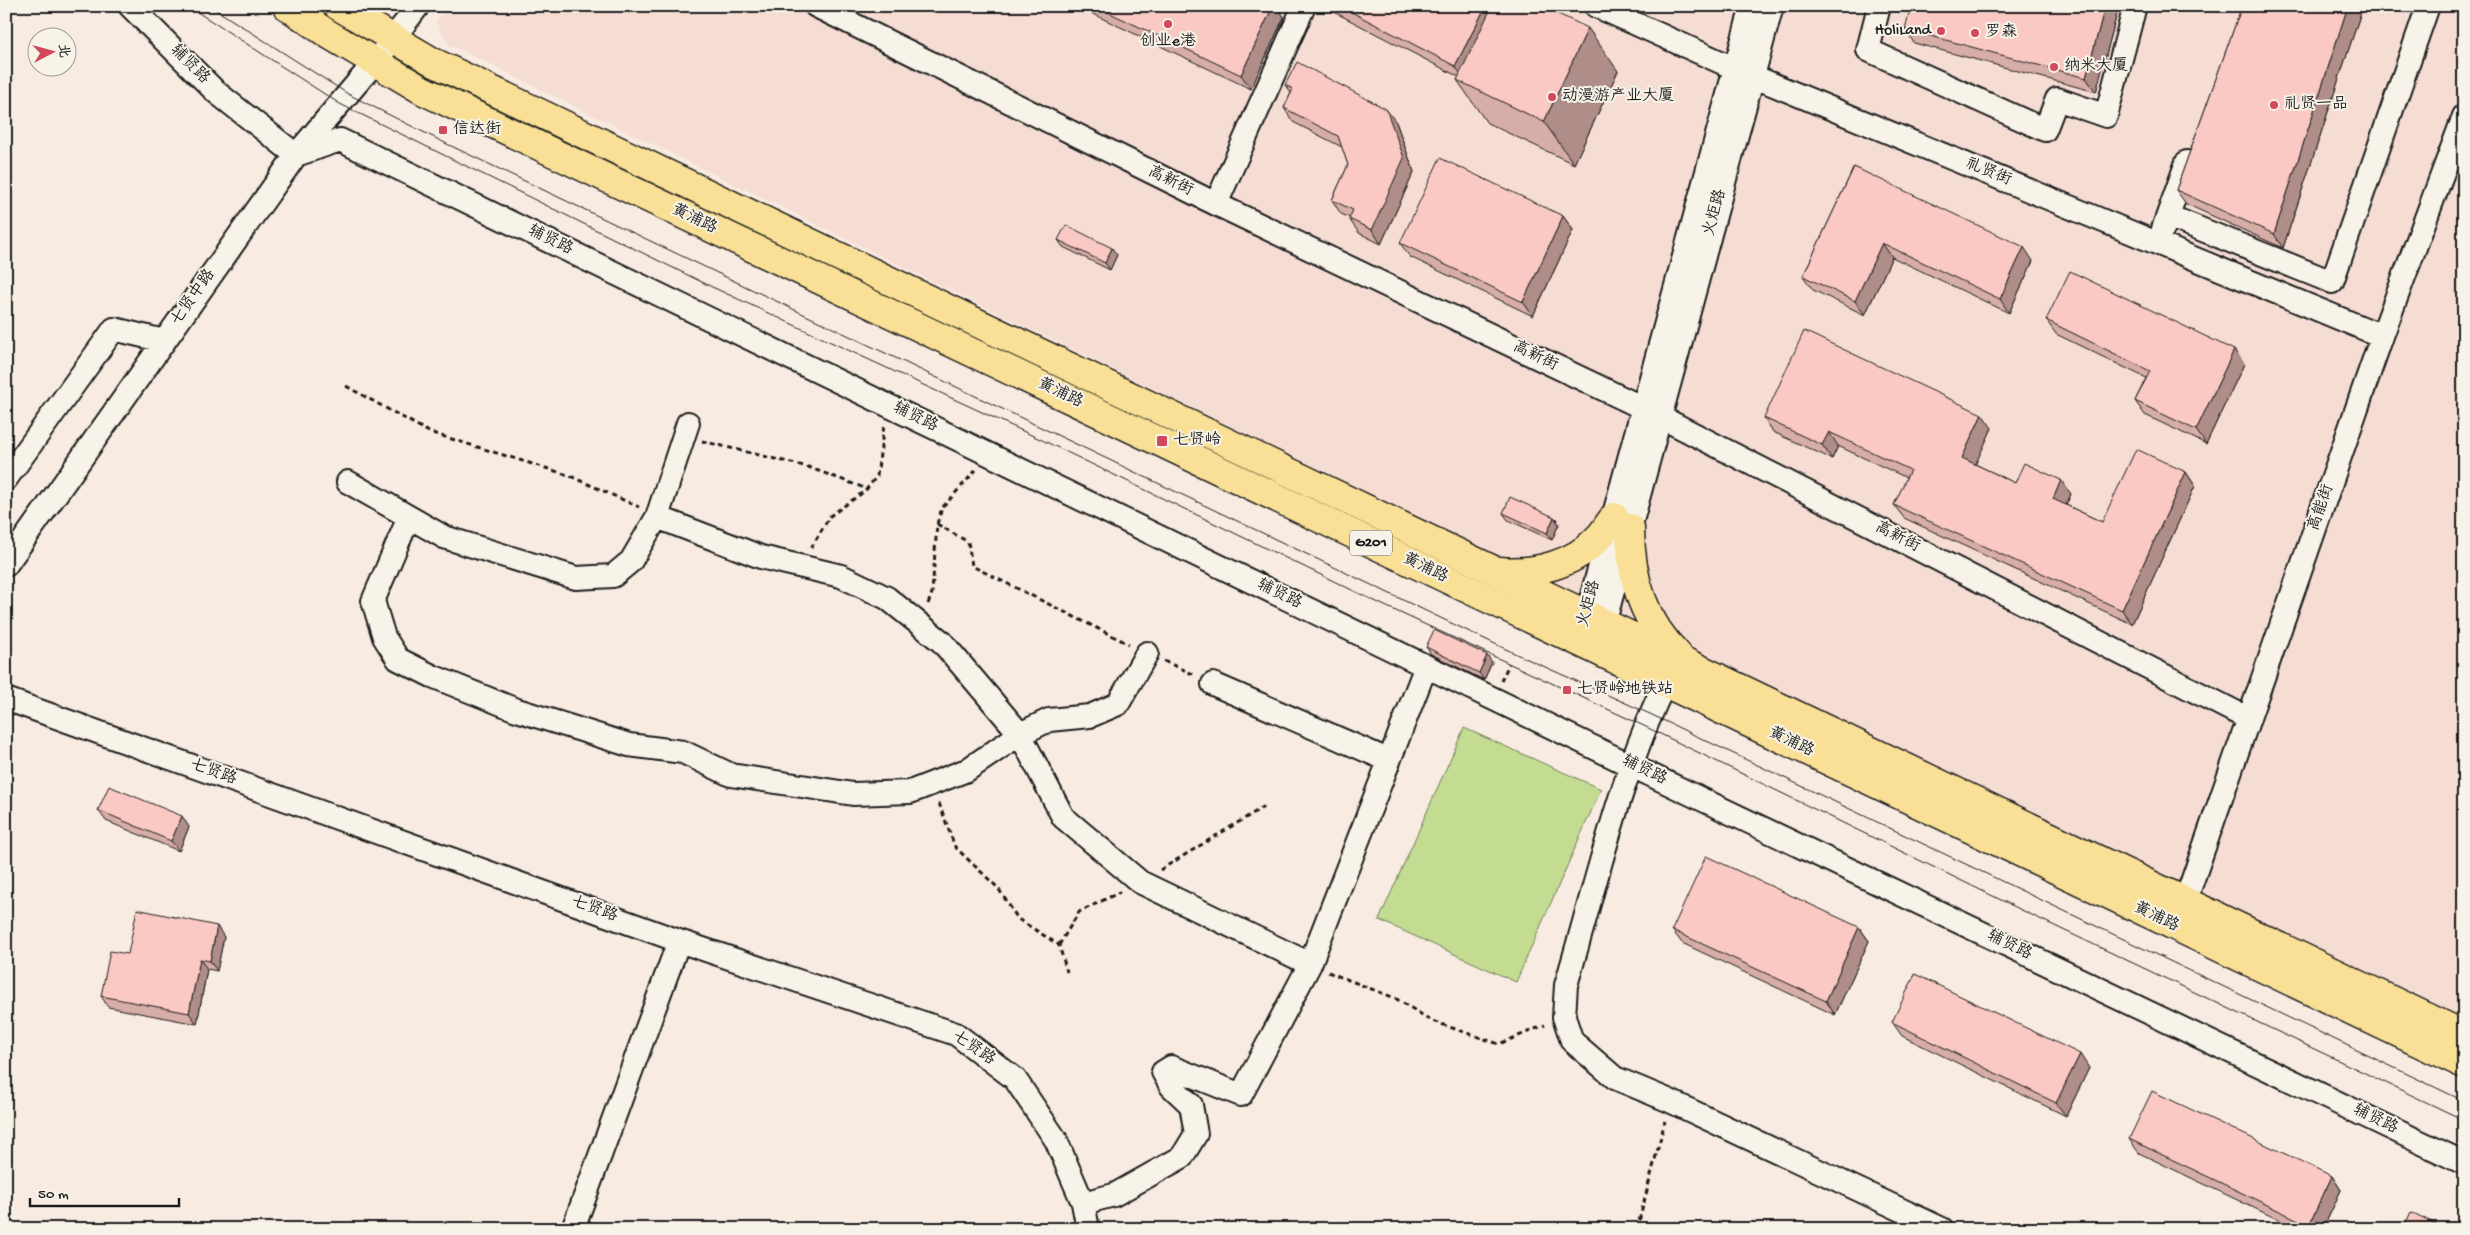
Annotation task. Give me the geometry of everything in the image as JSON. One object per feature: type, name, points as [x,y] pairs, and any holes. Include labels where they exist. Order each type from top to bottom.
[{"type":"highway","name":"黄浦路","points":[[287,6],[328,34],[431,94],[2464,1064]]},
{"type":"highway","name":"黄浦路","points":[[338,6],[434,63],[2464,1034]]},
{"type":"highway","points":[[1492,570],[1534,570],[1555,565],[1576,554],[1622,522],[1643,605],[1655,627],[1686,663]]},
{"type":"street","name":"辅贤路","points":[[130,6],[216,92],[296,155],[340,140],[1630,765],[2464,1163]]},
{"type":"street","points":[[393,39],[418,6]]},
{"type":"street","name":"高新街","points":[[816,6],[1216,204],[1652,412],[2249,719]]},
{"type":"street","points":[[1216,204],[1304,6]]},
{"type":"street","name":"礼贤街","points":[[1596,6],[1744,72],[2382,336]]},
{"type":"street","name":"火炬路","points":[[1744,72],[1752,6]]},
{"type":"street","name":"火炬路","points":[[1579,642],[1595,619],[1744,72],[1772,6]]},
{"type":"street","points":[[1879,6],[1868,50],[2045,130],[2057,99],[2106,116],[2135,6]]},
{"type":"street","points":[[2168,216],[2332,282],[2428,6]]},
{"type":"street","name":"七贤中路","points":[[6,565],[296,155],[393,39]]},
{"type":"street","name":"高能街","points":[[2185,902],[2382,336],[2464,116]]},
{"type":"street","points":[[2157,243],[2194,143]]},
{"type":"street","points":[[6,478],[114,329],[164,341]]},
{"type":"street","points":[[348,482],[444,537],[576,578],[614,576],[632,561],[657,516],[686,430]]},
{"type":"street","points":[[657,516],[761,557],[841,576],[880,594],[942,642],[1020,734],[1063,817],[1140,882],[1310,964]]},
{"type":"street","points":[[409,517],[372,600],[384,637],[398,659],[432,676],[514,709],[629,745],[683,752],[731,775],[853,794],[910,792],[967,770],[1020,734],[1049,720],[1090,716],[1118,704],[1147,653]]},
{"type":"street","points":[[1083,1203],[1114,1195],[1182,1157],[1196,1134],[1191,1106],[1171,1086],[1163,1072],[1171,1067],[1241,1095],[1310,964],[1426,666]]},
{"type":"street","points":[[1665,683],[1644,726],[1630,765],[1566,985],[1564,1016],[1572,1040],[1615,1078],[1670,1101],[1942,1229]]},
{"type":"street","points":[[1213,684],[1388,760]]},
{"type":"street","name":"七贤路","points":[[6,699],[679,941],[956,1034],[1015,1079],[1056,1140],[1083,1203],[1088,1229]]},
{"type":"street","points":[[573,1229],[679,941]]},
{"type":"path","points":[[346,386],[429,432],[568,475],[657,516]]},
{"type":"path","points":[[801,566],[830,516],[867,489],[877,476],[886,404]]},
{"type":"path","points":[[686,430],[808,467],[867,489]]},
{"type":"path","points":[[920,624],[932,593],[937,524],[942,508],[990,455]]},
{"type":"path","points":[[1552,530],[1559,515]]},
{"type":"path","points":[[937,524],[968,542],[972,566],[1213,684]]},
{"type":"path","points":[[932,784],[955,847],[998,888],[1018,919],[1059,945],[1067,972]]},
{"type":"path","points":[[1310,964],[1395,998],[1432,1021],[1499,1044],[1564,1016]]},
{"type":"path","points":[[1637,1229],[1670,1101]]},
{"type":"shaded area","points":[[446,6],[2464,6],[2464,1018],[1547,582],[448,44],[436,21]]},
{"type":"green space","points":[[1464,728],[1601,789],[1516,982],[1379,920]]},
{"type":"building","points":[[1095,6],[1273,6],[1241,75]]},
{"type":"building","points":[[1340,6],[1486,6],[1455,66]]},
{"type":"building","points":[[1492,6],[1541,6],[1588,28],[1544,122],[1457,80]]},
{"type":"building","name":"纳米大厦","points":[[1911,6],[2105,6],[2086,78],[1905,29]]},
{"type":"building","name":"礼贤一品","points":[[2242,6],[2348,6],[2274,234],[2176,190]]},
{"type":"building","points":[[1297,62],[1386,109],[1404,158],[1372,230],[1349,219],[1353,210],[1332,200],[1348,165],[1338,136],[1284,108],[1293,89],[1285,85]]},
{"type":"building","points":[[1440,158],[1563,216],[1523,302],[1400,243]]},
{"type":"building","points":[[1854,167],[2024,247],[2000,299],[1882,243],[1855,301],[1803,276]]},
{"type":"building","points":[[1066,225],[1112,248],[1105,263],[1058,240]]},
{"type":"building","points":[[2070,271],[2234,350],[2196,430],[2135,401],[2150,371],[2046,320]]},
{"type":"building","points":[[1804,331],[1982,414],[1962,458],[2015,483],[2024,463],[2061,480],[2053,499],[2102,522],[2136,449],[2186,472],[2122,610],[1894,505],[1910,470],[1829,432],[1822,445],[1764,418]]},
{"type":"building","points":[[1510,497],[1554,517],[1547,533],[1503,513]]},
{"type":"building","points":[[1434,630],[1487,655],[1479,673],[1426,647]]},
{"type":"building","points":[[109,786],[182,816],[171,841],[98,810]]},
{"type":"building","points":[[1706,856],[1859,927],[1826,1001],[1672,930]]},
{"type":"building","points":[[137,909],[217,926],[210,961],[200,959],[189,1013],[101,996],[110,951],[128,954]]},
{"type":"building","points":[[1915,974],[2080,1054],[2056,1103],[1892,1022]]},
{"type":"building","points":[[2152,1091],[2332,1176],[2309,1225],[2129,1139]]},
{"type":"building","points":[[2411,1212],[2446,1229],[2403,1229]]},
{"type":"tram line","points":[[188,6],[340,104],[710,286],[1042,440],[1383,605],[1644,726],[2040,919],[2464,1120]]},
{"type":"tram line","points":[[210,6],[348,94],[447,144],[1514,653],[1650,714],[2464,1101]]},
{"type":"place","name":"创业e港","points":[[1168,24]]},
{"type":"place","name":"HoliLand","points":[[1941,31]]},
{"type":"place","name":"罗森","points":[[1975,33]]},
{"type":"place","name":"纳米大厦","points":[[2054,67]]},
{"type":"place","name":"动漫游产业大厦","points":[[1552,97]]},
{"type":"place","name":"礼贤一品","points":[[2274,105]]},
{"type":"place","name":"信达街","points":[[443,130]]},
{"type":"place","name":"七贤岭","points":[[1162,441]]},
{"type":"place","name":"七贤岭地铁站","points":[[1567,690]]}]
